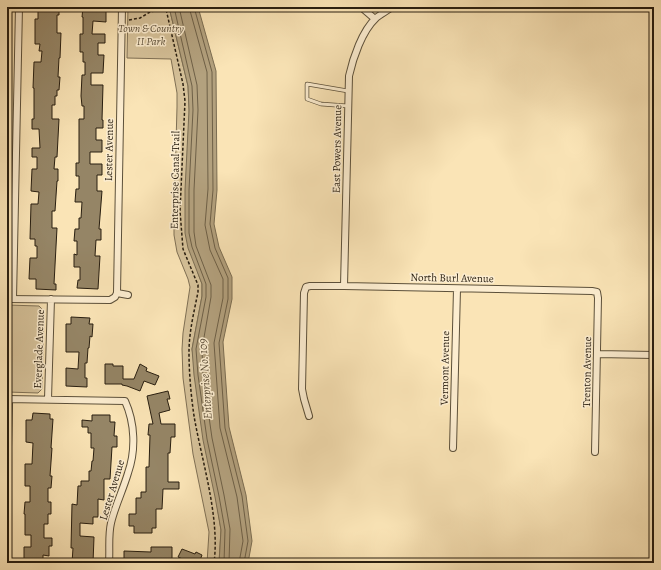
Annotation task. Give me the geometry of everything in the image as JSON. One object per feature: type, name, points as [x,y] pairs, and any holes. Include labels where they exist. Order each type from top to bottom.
[{"type":"street","points":[[19,7],[10,299],[110,300],[117,293],[128,295]]},
{"type":"street","name":"Lester Avenue","points":[[117,293],[122,7]]},
{"type":"street","points":[[361,7],[375,19],[392,7]]},
{"type":"street","name":"East Powers Avenue","points":[[344,286],[349,76],[359,45],[375,19]]},
{"type":"street","name":"North Burl Avenue","points":[[309,416],[302,389],[304,293],[306,288],[310,286],[597,292]]},
{"type":"street","name":"Vermont Avenue","points":[[453,448],[457,289]]},
{"type":"street","name":"Trenton Avenue","points":[[595,452],[597,292]]},
{"type":"street","name":"Everglade Avenue","points":[[48,399],[51,299]]},
{"type":"street","points":[[597,354],[654,355]]},
{"type":"street","points":[[7,495],[8,399],[48,399]]},
{"type":"street","name":"Lester Avenue","points":[[48,399],[125,401],[129,409],[133,430],[133,447],[128,472],[111,523],[109,563]]},
{"type":"lane","points":[[348,91],[307,84],[307,99],[321,104],[348,106]]},
{"type":"path","name":"Enterprise Canal Trail","points":[[121,20],[134,20],[150,12],[165,8],[183,84],[185,101],[180,211],[183,249],[198,285],[190,334],[190,377],[194,415],[214,520],[214,563]]},
{"type":"green space","name":"Town & Country II Park","points":[[128,7],[169,7],[188,86],[198,273],[202,284],[202,296],[192,349],[221,530],[219,563],[207,563],[209,532],[193,454],[183,378],[183,333],[190,287],[177,252],[174,235],[177,93],[171,59],[127,58]]},
{"type":"green space","points":[[7,305],[39,306],[44,311],[42,389],[38,393],[7,392]]},
{"type":"water","name":"Enterprise No. 109","points":[[169,7],[198,7],[216,71],[217,190],[214,224],[219,247],[232,277],[232,299],[223,342],[229,427],[246,495],[252,541],[248,563],[219,563],[221,530],[203,440],[192,349],[202,296],[202,284],[188,248],[185,233],[185,190],[189,110],[188,86]]},
{"type":"building","points":[[83,7],[101,7],[101,10],[106,10],[106,22],[93,21],[92,34],[105,34],[105,43],[98,43],[98,55],[104,55],[103,73],[91,73],[91,85],[103,85],[103,128],[96,128],[96,140],[102,140],[102,152],[90,152],[90,164],[102,164],[102,175],[97,175],[97,191],[102,191],[99,229],[101,229],[101,240],[96,240],[95,256],[100,256],[98,289],[77,288],[78,280],[80,280],[80,267],[74,267],[74,254],[77,255],[77,241],[74,241],[75,229],[79,229],[79,218],[81,218],[82,202],[75,202],[76,189],[79,189],[79,176],[76,176],[76,163],[79,163],[79,119],[84,119],[84,106],[82,106],[81,96],[82,75],[85,75],[85,62],[83,62],[83,52],[80,52],[80,34],[83,34]]},
{"type":"building","points":[[38,9],[59,9],[59,15],[57,15],[57,33],[61,33],[58,77],[60,77],[59,90],[57,90],[57,96],[55,96],[55,105],[52,105],[52,119],[59,119],[57,157],[55,157],[54,169],[58,169],[58,181],[55,211],[52,211],[52,228],[57,228],[54,284],[56,284],[56,290],[36,289],[36,279],[29,279],[30,258],[37,258],[37,246],[35,246],[35,239],[30,239],[31,204],[38,204],[39,192],[31,191],[32,169],[37,169],[37,157],[32,157],[32,148],[40,148],[39,129],[32,129],[32,119],[34,119],[34,62],[41,62],[42,51],[39,51],[40,44],[35,44],[35,19],[38,19]]},
{"type":"building","points":[[71,317],[90,318],[89,324],[93,324],[92,337],[90,336],[88,348],[87,363],[85,363],[85,378],[87,378],[87,387],[66,386],[66,368],[78,369],[79,352],[66,352],[66,324],[71,324]]},
{"type":"building","points":[[105,364],[123,366],[123,379],[134,379],[140,364],[147,368],[146,371],[159,376],[155,385],[144,381],[140,391],[122,384],[105,384]]},
{"type":"building","points":[[168,391],[170,399],[167,399],[170,410],[159,413],[161,424],[175,424],[175,437],[171,437],[170,453],[168,453],[168,482],[179,482],[179,489],[163,489],[162,509],[156,509],[156,528],[152,528],[152,533],[134,533],[134,526],[129,526],[129,514],[136,514],[136,498],[141,498],[141,492],[146,492],[146,467],[149,467],[149,424],[153,424],[147,396]]},
{"type":"building","points":[[33,413],[50,414],[50,419],[53,419],[50,476],[52,476],[51,488],[48,488],[48,502],[51,502],[51,514],[48,514],[48,524],[44,524],[44,538],[52,538],[52,546],[49,546],[49,556],[43,555],[43,563],[24,563],[24,547],[31,547],[31,535],[25,535],[25,502],[30,502],[30,486],[25,486],[25,464],[32,464],[33,443],[26,442],[26,420],[32,420]]},
{"type":"building","points":[[92,415],[110,415],[110,422],[115,422],[114,436],[117,436],[117,447],[112,447],[110,479],[104,479],[104,500],[98,499],[98,517],[93,517],[93,524],[80,523],[80,536],[94,537],[93,563],[72,563],[72,504],[77,505],[78,486],[81,486],[81,481],[89,481],[89,471],[91,471],[94,448],[91,448],[91,433],[88,433],[88,427],[82,427],[82,420],[92,421]]},
{"type":"building","points":[[151,547],[172,547],[172,563],[124,563],[124,551],[151,552]]},
{"type":"building","points":[[182,549],[202,555],[199,563],[186,563],[187,561],[178,557]]}]
